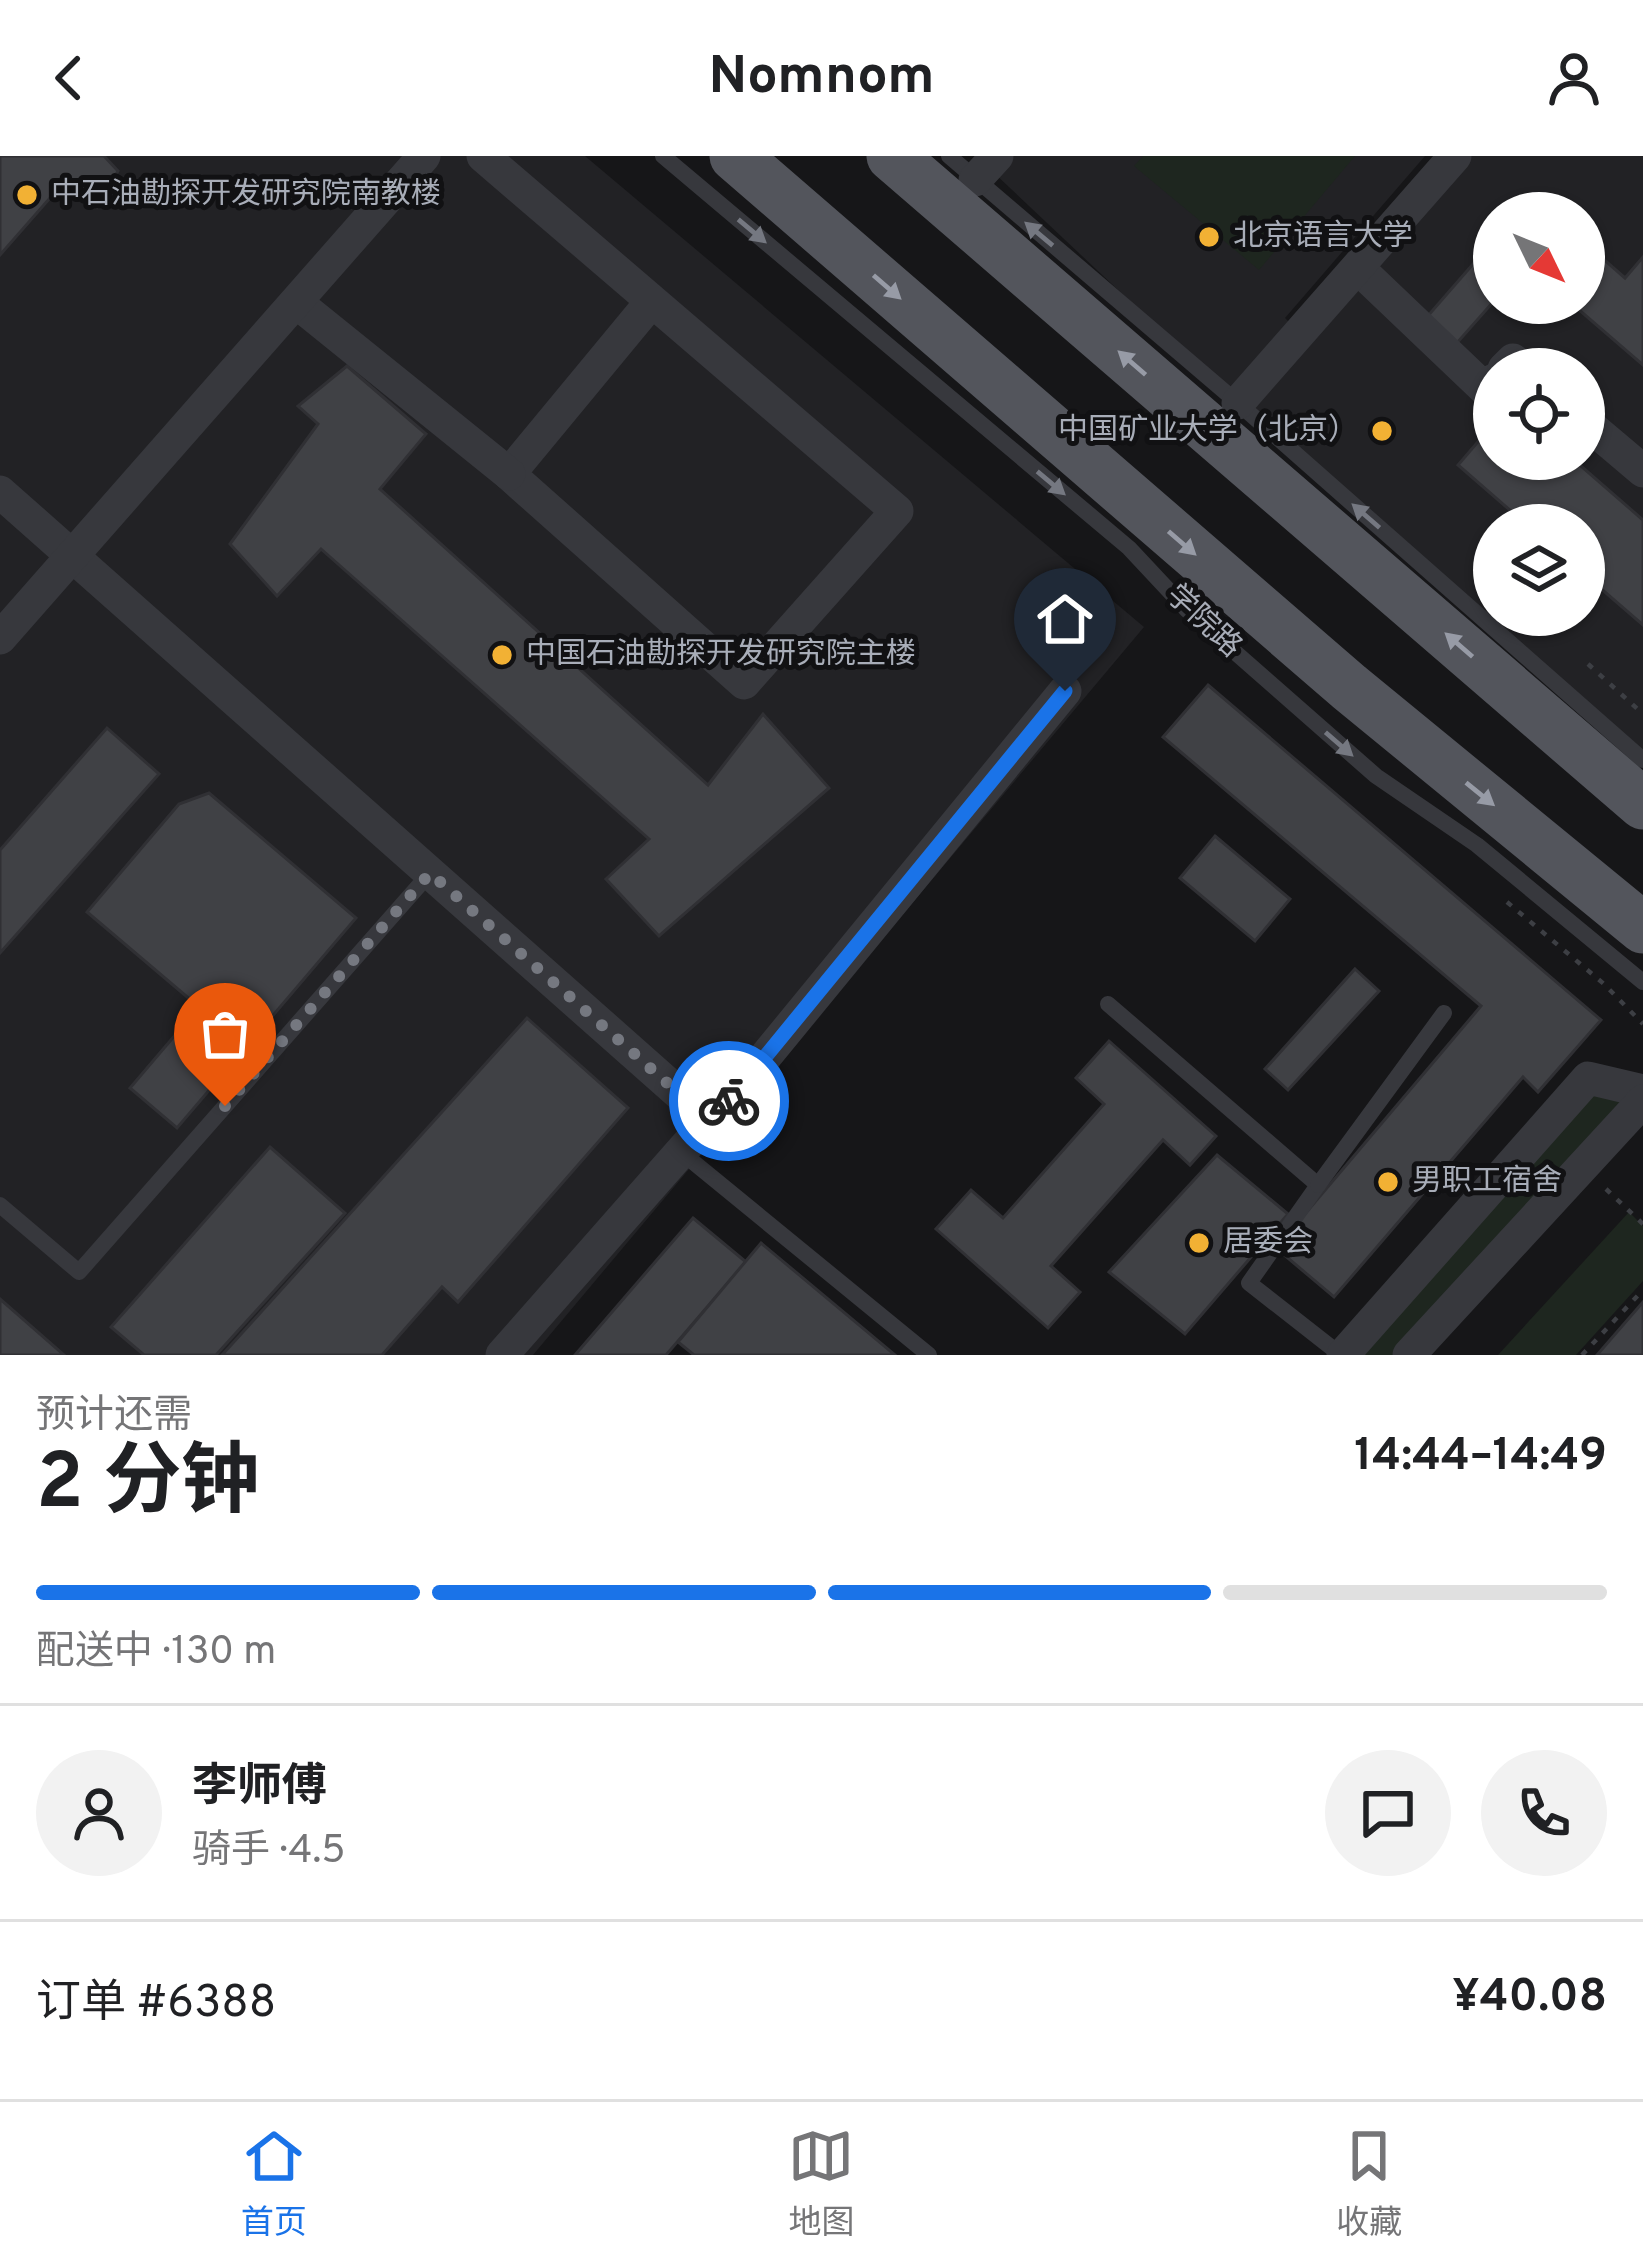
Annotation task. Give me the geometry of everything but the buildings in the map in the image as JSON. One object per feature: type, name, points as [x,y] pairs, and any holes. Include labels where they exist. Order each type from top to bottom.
[{"type":"main road","name":"学院路","points":[[735,156],[1349,686],[1641,929]]},
{"type":"main road","points":[[892,156],[1643,804]]},
{"type":"street","points":[[0,638],[424,156]]},
{"type":"street","points":[[296,302],[509,474],[744,683],[897,511],[483,156]]},
{"type":"street","points":[[1238,403],[1455,156]]},
{"type":"street","points":[[1358,268],[1473,377]]},
{"type":"street","points":[[509,474],[652,301]]},
{"type":"street","points":[[1605,439],[1643,471]]},
{"type":"street","points":[[0,492],[709,1120]]},
{"type":"street","points":[[502,1355],[720,1112],[1065,691]]},
{"type":"street","points":[[1342,1355],[1588,1078],[1643,1091]]},
{"type":"street","points":[[1409,1355],[1643,1101]]},
{"type":"lane","name":"学院路","points":[[663,156],[1129,548],[1187,610],[1376,776],[1477,845],[1643,982]]},
{"type":"lane","points":[[949,156],[986,168],[1238,403],[1643,760]]},
{"type":"lane","points":[[0,1204],[80,1272],[430,873]]},
{"type":"lane","points":[[1108,1004],[1318,1185]]},
{"type":"lane","points":[[1342,1355],[1249,1283],[1444,1012]]},
{"type":"lane","points":[[681,1152],[928,1355]]},
{"type":"path","points":[[1588,664],[1643,714]]},
{"type":"path","points":[[1502,897],[1604,984],[1643,1024]]},
{"type":"path","points":[[1582,1355],[1643,1290]]},
{"type":"shaded area","points":[[0,156],[585,156],[1144,627],[533,1355],[0,1355]]},
{"type":"shaded area","name":"中国矿业大学（北京）","points":[[976,156],[1425,156],[1285,318],[1299,332],[1453,156],[1643,156],[1643,760],[1502,636],[1605,636],[1605,504],[1473,504],[1473,610],[1238,403]]},
{"type":"shaded area","points":[[1143,156],[1355,156],[1259,270],[1134,166]]},
{"type":"shaded area","points":[[1602,1080],[1629,1105],[1402,1355],[1350,1355]]},
{"type":"shaded area","points":[[1629,1212],[1643,1226],[1643,1281],[1576,1355],[1498,1355]]},
{"type":"way so far","points":[[225,1106],[430,873],[709,1120],[729,1101]]},
{"type":"place","name":"中石油勘探开发研究院南教楼","points":[[27,195]]},
{"type":"place","name":"北京语言大学","points":[[1209,237]]},
{"type":"place","name":"中国矿业大学（北京）","points":[[1382,431]]},
{"type":"place","name":"中国石油勘探开发研究院主楼","points":[[502,655]]},
{"type":"place","name":"男职工宿舍","points":[[1388,1182]]},
{"type":"place","name":"居委会","points":[[1199,1243]]},
{"type":"route","points":[[729,1101],[1065,691]]}]
